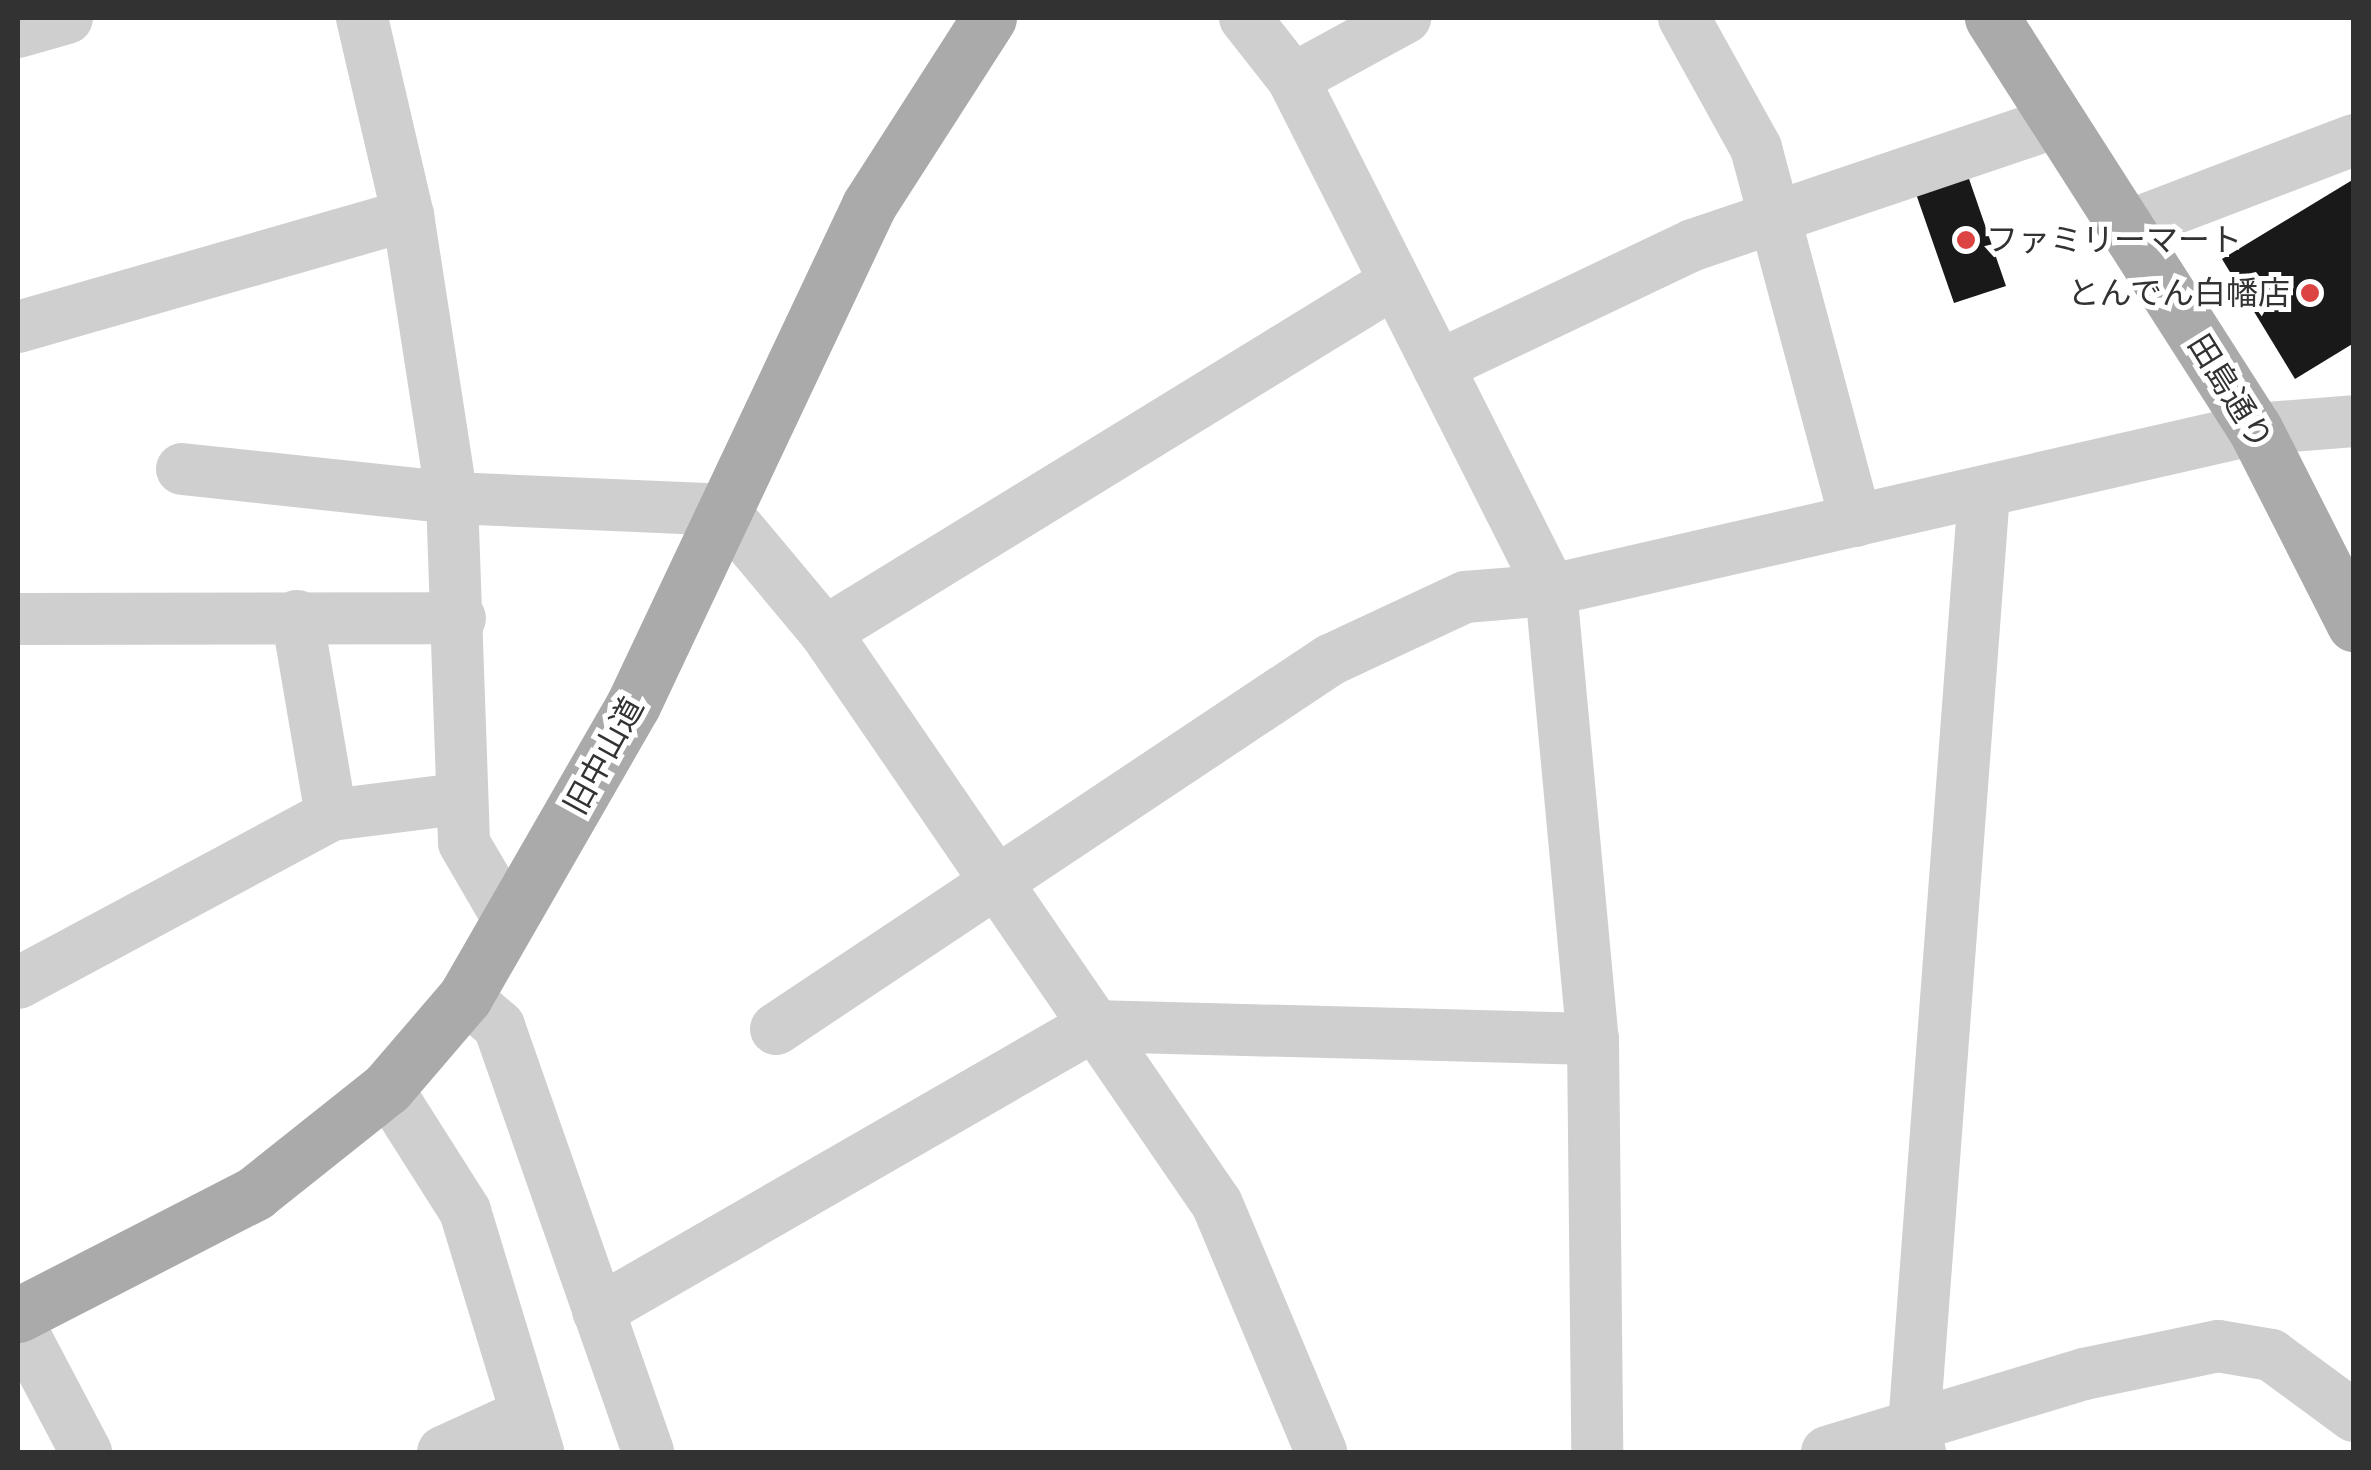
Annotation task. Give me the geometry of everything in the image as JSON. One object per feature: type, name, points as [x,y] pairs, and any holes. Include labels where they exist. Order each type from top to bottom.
[{"type":"main road","name":"旧中山道","points":[[18,1315],[256,1194],[387,1088],[465,996],[633,705],[868,205],[989,18]]},
{"type":"main road","name":"田島通り","points":[[1992,18],[2255,428],[2354,624]]},
{"type":"street","points":[[18,32],[67,18]]},
{"type":"street","points":[[362,18],[408,214],[452,498],[460,618],[458,799],[464,843],[510,922]]},
{"type":"street","points":[[1245,18],[1293,79],[1551,590],[1593,1038],[1597,1452]]},
{"type":"street","points":[[1293,79],[1405,18]]},
{"type":"street","points":[[1684,18],[1756,148],[1778,216],[1856,521]]},
{"type":"street","points":[[1438,366],[1693,245],[2058,121]]},
{"type":"street","points":[[2126,228],[2354,140]]},
{"type":"street","points":[[18,327],[408,214]]},
{"type":"street","points":[[825,632],[1395,282]]},
{"type":"street","points":[[776,1029],[1330,660],[1465,596],[1551,590],[2255,428],[2354,421]]},
{"type":"street","points":[[182,470],[452,498],[723,510],[825,632],[1217,1204],[1321,1452]]},
{"type":"street","points":[[1917,1439],[1984,492]]},
{"type":"street","points":[[297,616],[331,814]]},
{"type":"street","points":[[18,619],[460,618]]},
{"type":"street","points":[[18,983],[331,814],[458,799]]},
{"type":"street","points":[[465,996],[498,1026],[648,1452]]},
{"type":"street","points":[[598,1311],[1093,1026],[1593,1038]]},
{"type":"street","points":[[387,1088],[466,1211],[532,1433],[442,1452]]},
{"type":"street","points":[[18,1323],[86,1452]]},
{"type":"street","points":[[1827,1452],[1917,1439],[2218,1346],[2271,1354],[2354,1416]]},
{"type":"building","points":[[1967,173],[2006,286],[1954,303],[1915,191]]},
{"type":"building","points":[[2354,179],[2354,343],[2295,379],[2222,259]]},
{"type":"place","name":"ファミリーマート","points":[[1966,240]]},
{"type":"place","name":"とんでん白幡店","points":[[2310,293]]}]
